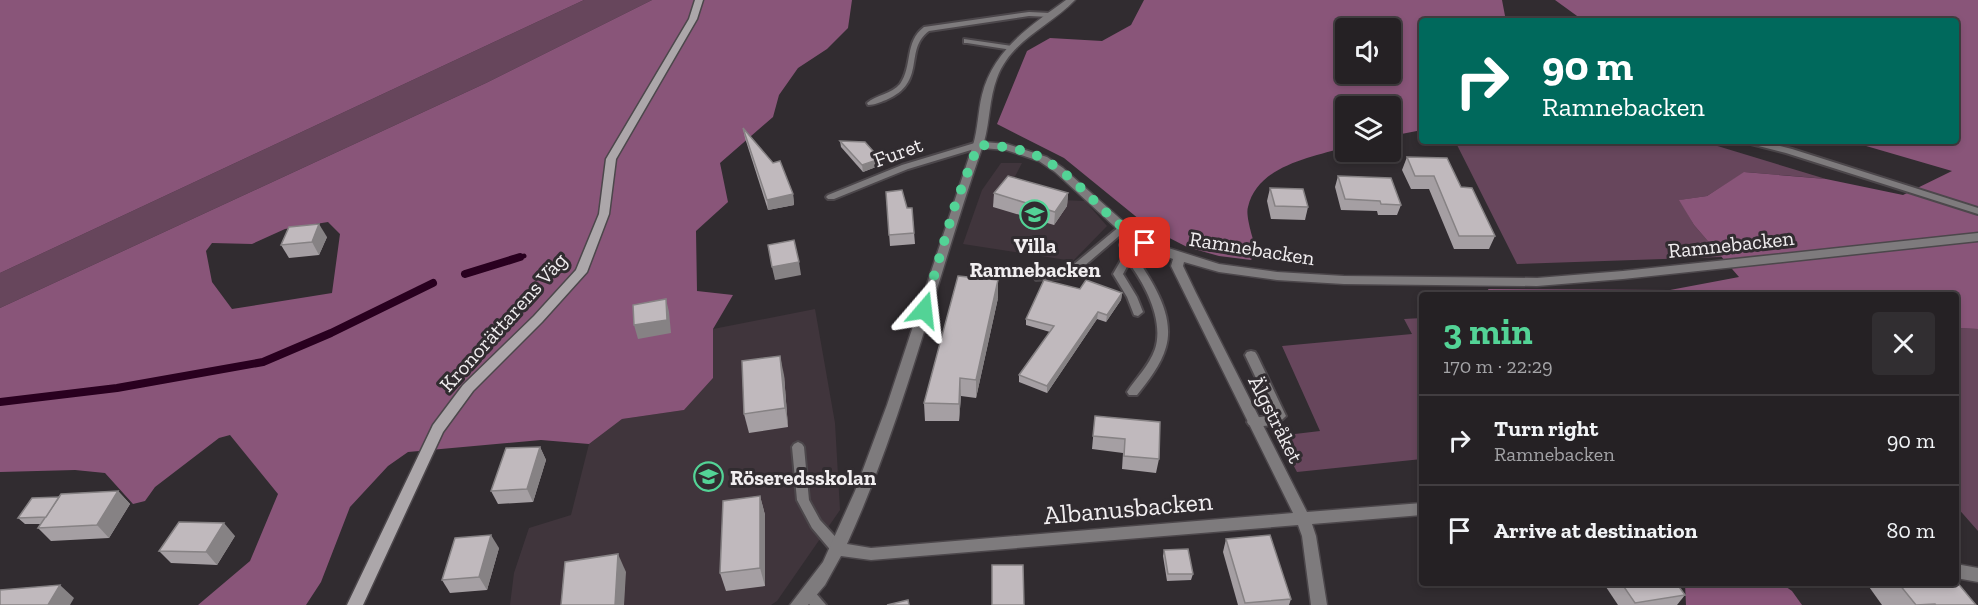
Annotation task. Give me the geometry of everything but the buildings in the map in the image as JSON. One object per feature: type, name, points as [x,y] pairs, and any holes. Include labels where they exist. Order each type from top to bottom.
[{"type":"street","name":"Kronorättarens Väg","points":[[355,605],[438,429],[468,388],[538,319],[581,272],[604,214],[611,159],[693,20],[699,0]]},
{"type":"street","points":[[798,605],[814,600],[872,465],[911,354],[954,208],[978,145],[986,96],[993,74],[1030,28],[1071,0]]},
{"type":"street","name":"Ramnebacken","points":[[978,145],[1007,147],[1043,159],[1059,170],[1127,231],[1179,258],[1219,268],[1277,276],[1344,280],[1537,282],[1978,237]]},
{"type":"street","name":"Älgstråket","points":[[1179,258],[1177,266],[1303,518],[1310,536],[1319,605]]},
{"type":"street","name":"Albanusbacken","points":[[837,549],[871,554],[1419,509]]},
{"type":"street","points":[[1959,572],[1978,575]]},
{"type":"lane","points":[[871,104],[903,86],[917,37],[927,29],[1029,14],[1050,15]]},
{"type":"lane","points":[[966,41],[1012,48]]},
{"type":"lane","points":[[1762,144],[1978,211]]},
{"type":"lane","name":"Furet","points":[[831,197],[905,167],[978,145]]},
{"type":"lane","points":[[1127,231],[1125,245],[1143,275],[1160,316],[1164,336],[1155,365],[1133,392]]},
{"type":"lane","points":[[1040,278],[1071,272],[1127,231]]},
{"type":"lane","points":[[1129,254],[1118,274],[1138,312]]},
{"type":"lane","points":[[1251,355],[1280,416],[1270,421],[1253,422]]},
{"type":"lane","points":[[798,447],[803,500],[816,524],[837,549]]},
{"type":"shaded area","points":[[0,0],[584,0],[0,273]]},
{"type":"shaded area","points":[[584,0],[652,0],[486,83],[0,308],[0,273]]},
{"type":"shaded area","points":[[652,0],[852,0],[848,28],[827,49],[798,68],[779,95],[773,117],[720,163],[728,202],[696,231],[697,291],[733,295],[713,329],[713,378],[684,410],[622,419],[589,444],[541,440],[408,452],[388,466],[350,507],[321,582],[306,605],[198,605],[250,561],[278,494],[230,435],[219,438],[155,487],[145,501],[133,504],[105,473],[75,470],[0,472],[0,308],[486,83]],"holes":[[[328,222],[340,234],[332,293],[232,309],[212,282],[206,251],[212,243],[252,244],[285,229]]]},
{"type":"shaded area","points":[[1144,0],[1502,0],[1505,18],[1419,18],[1419,131],[1401,134],[1401,96],[1335,96],[1335,150],[1288,165],[1274,172],[1254,193],[1247,211],[1257,252],[1251,260],[1219,256],[1187,247],[1150,228],[1064,158],[997,124],[1027,51],[1050,38],[1102,41],[1131,25]]},
{"type":"shaded area","points":[[1555,0],[1978,0],[1978,329],[1959,328],[1959,292],[1489,292],[1488,289],[1670,290],[1739,277],[1694,225],[1679,200],[1707,196],[1744,172],[1826,179],[1903,195],[1952,171],[1859,144],[1959,144],[1959,18],[1580,18]]},
{"type":"shaded area","points":[[1457,144],[1711,144],[1826,179],[1745,172],[1707,196],[1680,200],[1694,225],[1722,257],[1517,264]]},
{"type":"shaded area","name":"Villa Ramnebacken","points":[[1001,163],[1022,163],[1011,184],[1060,200],[1085,201],[1107,226],[1073,261],[963,244],[982,190]]},
{"type":"shaded area","name":"Röseredsskolan","points":[[815,309],[835,423],[840,510],[777,601],[771,605],[510,605],[514,573],[529,528],[571,515],[589,444],[622,419],[684,410],[713,378],[713,329]]},
{"type":"shaded area","points":[[1419,318],[1419,459],[1297,472],[1278,436],[1320,431],[1282,346],[1412,334],[1404,319]]},
{"type":"shaded area","points":[[1959,328],[1978,329],[1978,531],[1959,509]]},
{"type":"shaded area","points":[[1685,586],[1785,586],[1792,591],[1802,605],[1686,605]]},
{"type":"waterway","points":[[515,259],[524,256]]},
{"type":"waterway","points":[[465,274],[520,257]]},
{"type":"waterway","points":[[0,402],[117,388],[263,362],[331,333],[433,283]]},
{"type":"place","name":"Villa Ramnebacken","points":[[1035,214]]},
{"type":"place","name":"Röseredsskolan","points":[[709,477]]},
{"type":"route","points":[[924,310],[954,208],[978,145],[1007,147],[1043,159],[1059,170],[1130,234],[1145,243]]}]
